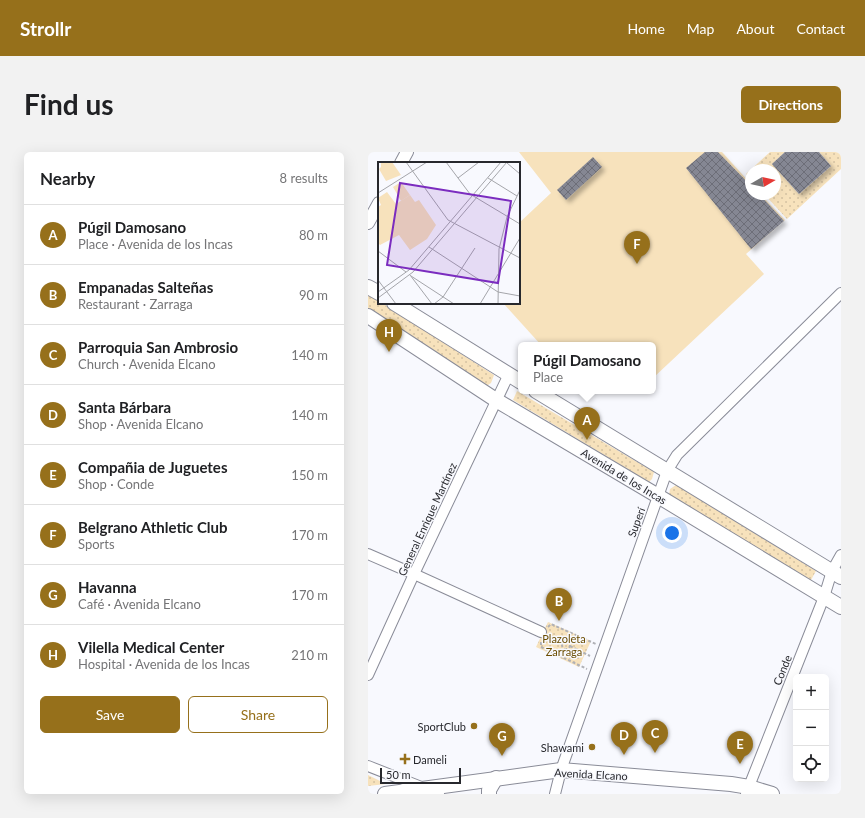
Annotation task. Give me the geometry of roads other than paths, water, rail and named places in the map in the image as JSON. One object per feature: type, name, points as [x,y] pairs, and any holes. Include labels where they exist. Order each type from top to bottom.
[{"type":"main road","points":[[368,287],[378,292]]},
{"type":"main road","points":[[396,304],[518,380]]},
{"type":"main road","name":"Avenida de los Incas","points":[[368,316],[496,400],[841,607]]},
{"type":"main road","points":[[541,394],[836,574]]},
{"type":"main road","name":"Avenida Elcano","points":[[385,794],[561,770],[700,781],[772,794]]},
{"type":"main road","points":[[489,794],[489,790],[496,778]]},
{"type":"street","points":[[402,162],[407,152]]},
{"type":"street","points":[[368,223],[378,205]]},
{"type":"street","name":"Superí","points":[[555,794],[561,770],[667,471],[677,455],[841,293]]},
{"type":"street","name":"General Enrique Martínez","points":[[368,675],[509,374]]},
{"type":"street","points":[[368,554],[541,632]]},
{"type":"street","name":"Conde","points":[[747,790],[824,597],[836,574],[841,555]]},
{"type":"street","points":[[368,766],[439,794]]},
{"type":"place","name":"Belgrano Athletic Club","points":[[637,264]]},
{"type":"place","name":"Vilella Medical Center","points":[[389,352]]},
{"type":"place","name":"Púgil Damosano","points":[[587,440]]},
{"type":"place","name":"Empanadas Salteñas","points":[[559,621]]},
{"type":"place","name":"SportClub","points":[[474,726]]},
{"type":"place","name":"Shawami","points":[[592,747]]},
{"type":"place","name":"Parroquia San Ambrosio","points":[[655,753]]},
{"type":"place","name":"Santa Bárbara","points":[[624,755]]},
{"type":"place","name":"Havanna","points":[[502,756]]},
{"type":"place","name":"Dameli","points":[[405,759]]},
{"type":"place","name":"Compañia de Juguetes","points":[[740,764]]},
{"type":"park label","name":"Plazoleta Zarraga","points":[[564,644]]}]
